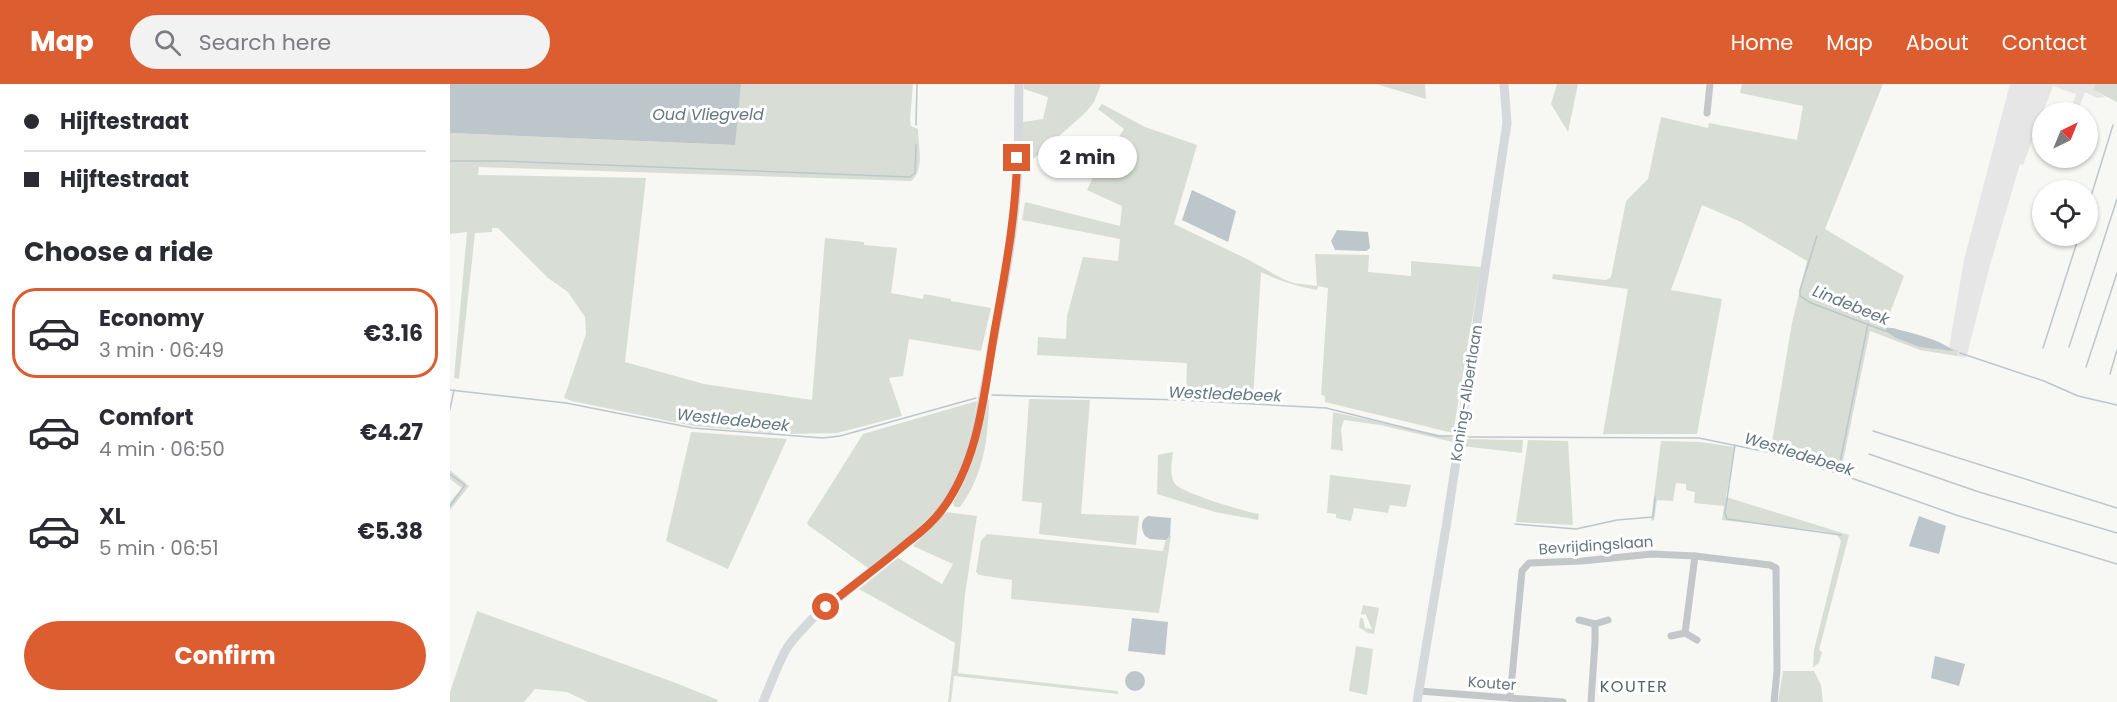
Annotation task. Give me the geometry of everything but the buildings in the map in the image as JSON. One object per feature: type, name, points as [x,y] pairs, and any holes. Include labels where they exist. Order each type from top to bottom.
[{"type":"street","points":[[763,702],[779,663],[788,646],[800,632],[813,618],[928,525],[941,511],[963,474],[975,438],[1012,231],[1017,191],[1019,84]]},
{"type":"street","name":"Koning-Albertlaan","points":[[1417,702],[1472,358],[1506,123],[1504,84]]},
{"type":"street","points":[[1707,113],[1710,84]]},
{"type":"street","name":"Bevrijdingslaan","points":[[1510,698],[1522,571],[1526,564],[1652,554],[1695,556],[1770,565],[1776,568],[1777,671],[1774,702]]},
{"type":"street","points":[[1685,633],[1695,556]]},
{"type":"street","points":[[1579,620],[1595,624],[1608,620]]},
{"type":"street","points":[[1591,702],[1595,624]]},
{"type":"street","points":[[1671,636],[1685,633],[1697,640]]},
{"type":"street","name":"Kouter","points":[[1419,691],[1563,702]]},
{"type":"shaded area","points":[[741,84],[913,84],[910,120],[911,126],[918,129],[920,156],[915,176],[911,181],[479,167],[478,175],[646,178],[625,362],[704,384],[812,400],[825,238],[897,248],[891,293],[923,299],[924,294],[991,308],[981,351],[909,339],[903,376],[889,378],[902,416],[837,433],[786,434],[693,426],[572,401],[564,398],[586,334],[585,317],[568,292],[548,278],[498,228],[492,228],[492,232],[475,233],[459,379],[454,378],[467,232],[450,234],[450,133],[734,145]]},
{"type":"shaded area","points":[[1024,84],[1101,84],[1094,102],[1086,112],[1031,161],[1022,159],[1023,122],[1043,119],[1048,97],[1024,89]]},
{"type":"shaded area","points":[[1376,84],[1425,84],[1426,99]]},
{"type":"shaded area","points":[[1557,84],[1578,84],[1568,132],[1551,104]]},
{"type":"shaded area","points":[[1742,84],[1883,84],[1825,229],[1904,276],[1885,326],[1928,343],[1958,350],[1957,356],[1920,350],[1870,331],[1841,471],[1771,448],[1792,323],[1807,261],[1741,222],[1702,205],[1671,290],[1722,299],[1697,434],[1603,434],[1628,289],[1552,279],[1553,274],[1606,280],[1611,277],[1626,201],[1648,179],[1661,117],[1708,128],[1709,123],[1797,140],[1803,106],[1740,93]]},
{"type":"shaded area","points":[[2010,84],[2095,84],[2093,90],[2105,97],[2097,98],[2085,92],[2081,102],[2073,102],[2076,94],[2053,86],[2047,102],[2032,102],[2032,141],[2023,165],[2020,164],[1990,265],[1966,358],[1957,356],[1957,350],[1949,348],[1964,260]]},
{"type":"shaded area","points":[[2095,84],[2117,84],[2117,102],[2093,90]]},
{"type":"shaded area","points":[[1102,104],[1145,127],[1197,145],[1174,224],[1283,279],[1317,286],[1315,254],[1369,255],[1368,272],[1411,276],[1411,261],[1481,267],[1453,433],[1325,402],[1325,396],[1321,395],[1328,288],[1318,286],[1317,290],[1302,287],[1261,272],[1253,399],[1186,397],[1187,363],[1037,355],[1038,337],[1066,339],[1067,316],[1083,257],[1118,261],[1120,239],[1022,220],[1025,202],[1120,226],[1122,206],[1087,190],[1097,161],[1070,146],[1074,143],[1109,156],[1112,154],[1111,142],[1115,136],[1118,138],[1124,129],[1098,109]]},
{"type":"shaded area","points":[[987,399],[989,400],[987,429],[983,456],[975,482],[968,495],[960,507],[955,507],[953,503],[975,452]]},
{"type":"shaded area","points":[[1029,399],[1090,400],[1081,514],[1139,516],[1136,545],[1039,534],[1042,503],[1022,501]]},
{"type":"shaded area","points":[[977,401],[964,458],[946,496],[922,525],[868,568],[808,525],[807,523],[863,434]]},
{"type":"shaded area","points":[[1333,412],[1454,438],[1453,442],[1380,425],[1344,420],[1341,429],[1343,451],[1331,449]]},
{"type":"shaded area","points":[[691,432],[787,439],[728,569],[666,541]]},
{"type":"shaded area","points":[[1463,439],[1523,440],[1522,453],[1462,446]]},
{"type":"shaded area","points":[[1528,440],[1568,441],[1573,525],[1516,522]]},
{"type":"shaded area","points":[[1661,441],[1700,442],[1735,447],[1726,497],[1849,535],[1819,650],[1822,652],[1819,663],[1813,667],[1814,650],[1841,541],[1837,535],[1821,531],[1722,520],[1724,506],[1694,503],[1695,492],[1686,490],[1686,484],[1676,483],[1673,501],[1657,500],[1654,520],[1651,521]]},
{"type":"shaded area","points":[[1173,452],[1171,473],[1173,481],[1180,488],[1201,497],[1259,514],[1258,520],[1215,512],[1157,494],[1158,455]]},
{"type":"shaded area","points":[[450,470],[469,486],[450,510],[450,502],[462,488],[450,479]]},
{"type":"shaded area","points":[[1330,475],[1411,485],[1406,507],[1390,505],[1388,513],[1354,508],[1351,521],[1336,518],[1336,514],[1327,513]]},
{"type":"shaded area","points":[[946,512],[977,516],[965,594],[958,673],[1118,691],[1118,694],[954,676],[951,702],[948,702],[955,643],[859,589],[898,558],[942,584],[953,564],[913,546]]},
{"type":"shaded area","points":[[987,534],[1163,551],[1167,535],[1171,536],[1159,613],[1011,599],[1012,580],[979,575],[976,572],[981,541]]},
{"type":"shaded area","points":[[1363,605],[1379,608],[1374,634],[1359,627],[1360,618],[1363,618],[1365,628],[1372,629],[1365,613],[1361,614]]},
{"type":"shaded area","points":[[477,611],[718,700],[717,702],[588,702],[567,692],[535,689],[524,702],[450,702],[450,692]]},
{"type":"shaded area","points":[[1356,646],[1373,649],[1367,695],[1349,691]]},
{"type":"shaded area","points":[[1783,671],[1814,671],[1821,685],[1823,702],[1778,702]]},
{"type":"water","name":"Oud Vliegveld","points":[[450,84],[741,84],[735,145],[450,133]]},
{"type":"water","points":[[1192,190],[1236,211],[1228,242],[1182,220]]},
{"type":"water","points":[[1337,230],[1368,232],[1370,248],[1366,251],[1335,250],[1331,241]]},
{"type":"water","points":[[1887,328],[1925,337],[1954,351],[1920,347],[1896,338],[1885,331]]},
{"type":"water","points":[[1148,516],[1171,518],[1170,535],[1166,540],[1150,539],[1145,536],[1142,525]]},
{"type":"water","points":[[1919,516],[1946,526],[1939,554],[1909,546]]},
{"type":"water","points":[[1132,618],[1168,622],[1165,655],[1128,651]]},
{"type":"water","points":[[1935,656],[1965,664],[1959,686],[1931,678]]},
{"type":"water","points":[[1135,671],[1142,674],[1145,681],[1142,688],[1135,691],[1128,688],[1125,681],[1128,674]]},
{"type":"waterway","points":[[916,125],[917,84]]},
{"type":"waterway","points":[[2096,180],[2113,125]]},
{"type":"waterway","points":[[450,161],[503,161],[910,177],[915,173],[916,145]]},
{"type":"waterway","points":[[2069,347],[2117,199]]},
{"type":"waterway","name":"Lindebeek","points":[[1817,236],[1800,296],[1811,303],[1885,331]]},
{"type":"waterway","points":[[2043,348],[2076,246]]},
{"type":"waterway","points":[[2086,367],[2117,273]]},
{"type":"waterway","points":[[1838,472],[1868,324]]},
{"type":"waterway","points":[[2110,374],[2117,350]]},
{"type":"waterway","name":"Lindebeek","points":[[1960,353],[2044,381],[2078,396],[2117,405]]},
{"type":"waterway","name":"Westledebeek","points":[[450,390],[566,403],[693,428],[823,438],[840,436],[976,398]]},
{"type":"waterway","points":[[450,409],[454,390]]},
{"type":"waterway","name":"Westledebeek","points":[[992,395],[1182,400],[1326,408],[1438,436],[1453,436]]},
{"type":"waterway","points":[[1873,431],[2117,508]]},
{"type":"waterway","name":"Westledebeek","points":[[1465,437],[1699,438],[1767,452],[1837,473],[1959,516],[2117,564]]},
{"type":"waterway","points":[[1735,445],[1725,513],[1727,519],[1841,535]]},
{"type":"waterway","points":[[1869,454],[1979,492],[2117,533]]},
{"type":"waterway","points":[[450,474],[465,485],[450,506]]},
{"type":"waterway","points":[[1515,524],[1576,529],[1617,520],[1653,517],[1655,497]]},
{"type":"district","name":"KOUTER","points":[[1634,686]]},
{"type":"route","points":[[826,607],[885,562],[928,525],[941,511],[963,474],[975,438],[1012,231],[1017,191],[1017,158]]}]
